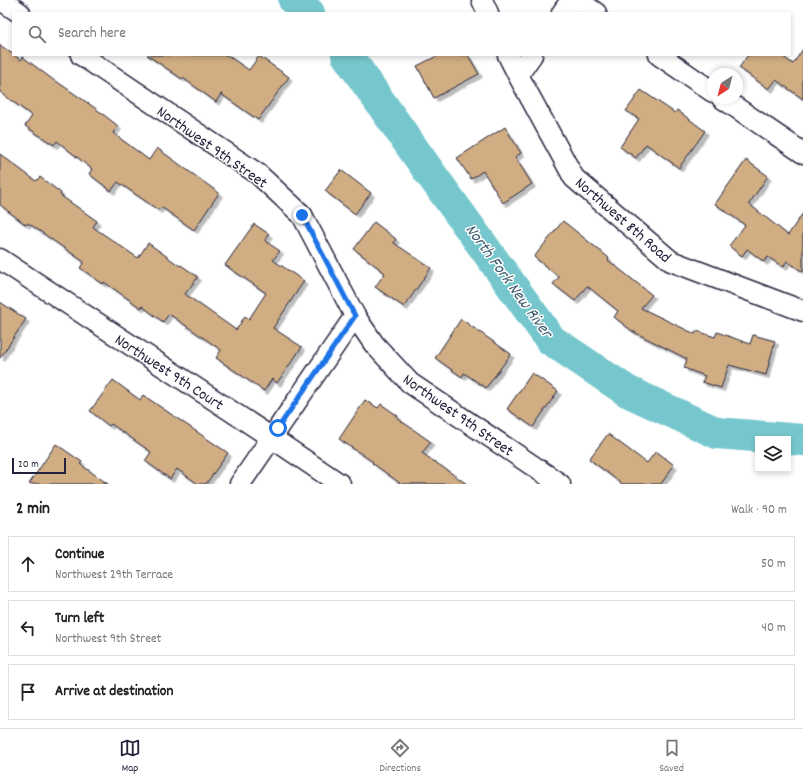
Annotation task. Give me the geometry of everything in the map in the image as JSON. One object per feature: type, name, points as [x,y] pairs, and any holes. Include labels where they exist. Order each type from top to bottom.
[{"type":"street","points":[[0,0],[18,12]]},
{"type":"street","points":[[20,0],[26,12]]},
{"type":"street","points":[[482,0],[488,12]]},
{"type":"street","points":[[563,12],[571,0]]},
{"type":"street","points":[[577,0],[595,12]]},
{"type":"street","name":"Northwest 9th Street","points":[[83,56],[258,174],[302,215],[355,316],[374,344],[410,383],[560,484]]},
{"type":"street","name":"Northwest 8th Road","points":[[508,56],[574,178],[671,261],[803,311]]},
{"type":"street","points":[[518,75],[531,56]]},
{"type":"street","points":[[660,56],[707,88]]},
{"type":"street","points":[[731,104],[803,152]]},
{"type":"street","name":"Northwest 9th Court","points":[[0,259],[340,484]]},
{"type":"street","points":[[240,484],[355,316]]},
{"type":"building","points":[[0,45],[12,54],[12,56],[15,56],[21,60],[23,57],[56,82],[95,108],[118,126],[113,133],[149,160],[157,148],[219,193],[194,230],[161,207],[158,210],[118,182],[111,191],[89,174],[92,169],[57,141],[54,145],[25,126],[32,116],[0,92]]},
{"type":"building","points":[[803,49],[803,99],[776,80],[769,89],[743,71],[743,68],[739,68],[747,56],[782,56],[793,64]]},
{"type":"building","points":[[148,56],[228,56],[249,70],[259,56],[289,77],[258,120],[221,94],[216,102],[183,78],[182,79]]},
{"type":"building","points":[[437,56],[469,56],[479,74],[434,98],[417,66]]},
{"type":"building","points":[[641,90],[675,113],[677,110],[705,131],[679,168],[646,144],[636,158],[620,147],[639,119],[626,111]]},
{"type":"building","points":[[505,127],[521,153],[515,157],[532,184],[503,203],[483,171],[471,179],[457,158]]},
{"type":"building","points":[[0,154],[36,181],[40,177],[61,193],[60,195],[97,221],[93,227],[138,258],[148,243],[198,277],[185,294],[236,330],[245,316],[249,319],[266,293],[225,265],[254,224],[269,234],[265,241],[280,251],[273,260],[304,281],[273,328],[302,347],[277,383],[272,379],[264,391],[216,358],[221,350],[169,314],[163,322],[142,306],[141,308],[104,282],[103,284],[80,268],[84,262],[28,223],[26,225],[0,205]]},
{"type":"building","points":[[746,160],[768,176],[749,204],[788,235],[803,213],[803,272],[787,261],[783,267],[768,257],[764,262],[747,249],[742,256],[729,246],[745,225],[715,204]]},
{"type":"building","points":[[341,170],[371,193],[355,214],[325,191]]},
{"type":"building","points":[[563,221],[609,258],[608,260],[652,295],[641,308],[695,334],[697,331],[715,337],[717,332],[750,344],[753,335],[775,341],[766,375],[729,365],[721,388],[702,382],[705,376],[684,368],[687,359],[632,331],[614,317],[618,311],[587,286],[575,301],[553,284],[559,277],[534,257]]},
{"type":"building","points":[[374,222],[396,239],[394,243],[431,268],[404,307],[375,287],[385,273],[354,249]]},
{"type":"building","points":[[0,302],[26,319],[0,358]]},
{"type":"building","points":[[461,319],[511,354],[486,388],[464,373],[462,377],[435,358]]},
{"type":"building","points":[[532,373],[558,391],[533,427],[507,409]]},
{"type":"building","points":[[113,380],[140,400],[143,395],[228,453],[206,484],[198,484],[177,469],[170,479],[145,461],[151,452],[111,424],[109,426],[90,411]]},
{"type":"building","points":[[365,400],[378,408],[381,404],[398,416],[397,418],[431,442],[422,453],[467,484],[401,484],[372,463],[373,462],[339,439]]},
{"type":"building","points":[[608,434],[647,463],[656,451],[674,465],[661,484],[622,484],[589,459]]},
{"type":"building","points":[[56,444],[82,462],[80,464],[108,484],[29,484]]},
{"type":"waterway","name":"North Fork New River","points":[[294,0],[308,12]]},
{"type":"waterway","name":"North Fork New River","points":[[348,56],[551,340],[627,391],[717,433],[803,440]]},
{"type":"route","points":[[278,428],[355,316],[302,215]]}]
